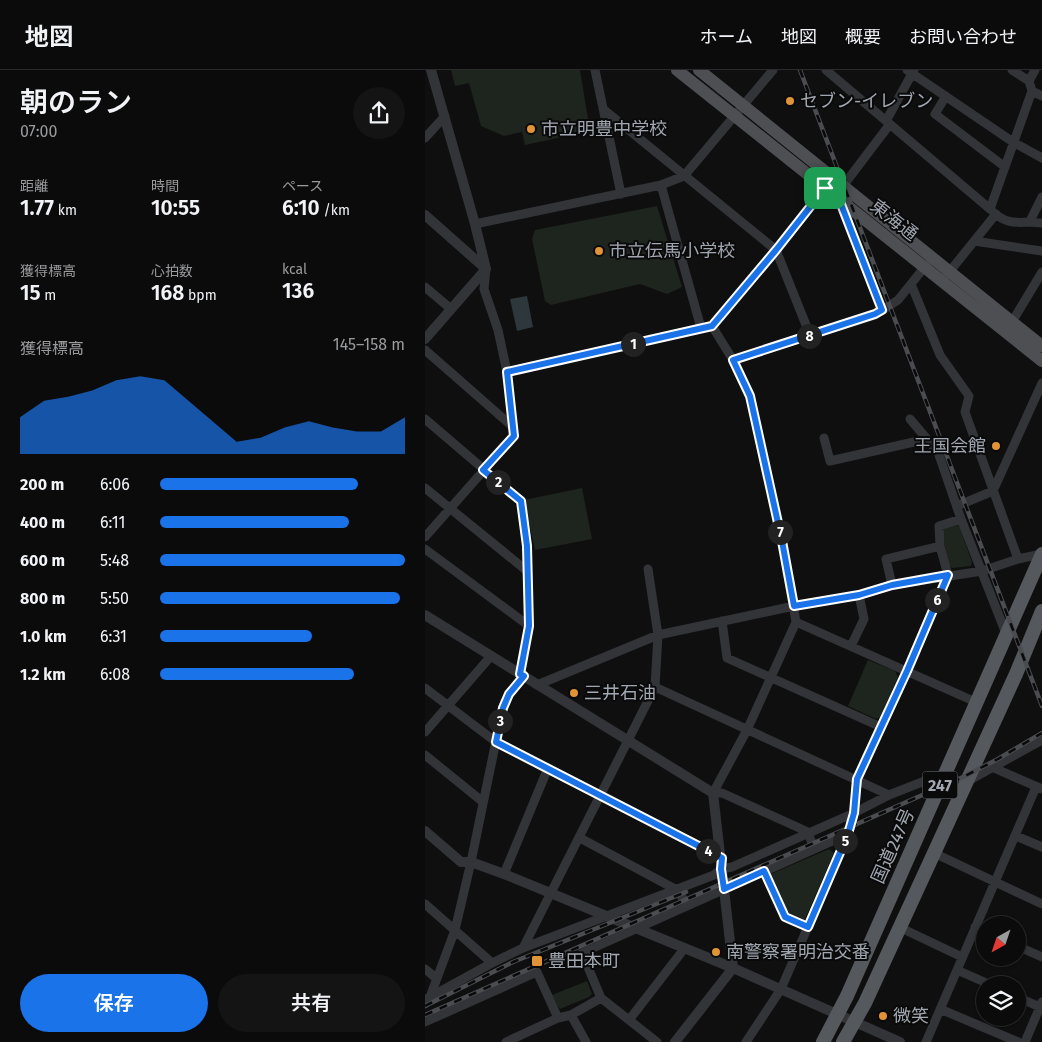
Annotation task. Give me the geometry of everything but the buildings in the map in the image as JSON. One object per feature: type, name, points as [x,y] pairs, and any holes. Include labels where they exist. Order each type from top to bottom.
[{"type":"highway","name":"国道247号","points":[[823,1042],[838,1015],[978,703],[1042,554]]},
{"type":"highway","name":"247","points":[[843,1042],[855,1022],[935,853],[1042,614]]},
{"type":"main road","name":"東海通","points":[[677,70],[739,110],[843,186],[1042,361]]},
{"type":"main road","name":"東海通","points":[[699,70],[739,110],[825,188],[929,262]]},
{"type":"main road","name":"東海通","points":[[946,276],[1012,322],[1042,346]]},
{"type":"street","points":[[425,537],[514,436],[507,372],[498,330],[484,289],[486,269],[431,70]]},
{"type":"street","points":[[595,70],[621,194]]},
{"type":"street","points":[[475,224],[661,185],[684,176],[773,70]]},
{"type":"street","points":[[826,70],[993,212],[1011,223],[1030,221],[1042,223]]},
{"type":"street","points":[[946,276],[974,241],[993,212],[1013,142],[1032,91],[1029,81],[1011,70]]},
{"type":"street","points":[[1029,81],[1035,70]]},
{"type":"street","points":[[843,186],[888,123],[911,71],[1013,142],[1042,158]]},
{"type":"street","points":[[1032,91],[1042,96]]},
{"type":"street","points":[[946,96],[935,114],[1005,167]]},
{"type":"street","points":[[603,109],[776,250],[810,335]]},
{"type":"street","points":[[425,138],[445,116]]},
{"type":"street","points":[[661,185],[701,328]]},
{"type":"street","points":[[507,372],[712,326],[825,188]]},
{"type":"street","points":[[1030,221],[1042,197]]},
{"type":"street","points":[[839,199],[882,310]]},
{"type":"street","points":[[425,215],[486,269]]},
{"type":"street","points":[[974,241],[1042,251]]},
{"type":"street","points":[[733,360],[875,314],[898,300],[929,262]]},
{"type":"street","points":[[425,339],[486,269]]},
{"type":"street","points":[[1012,322],[1042,272]]},
{"type":"street","points":[[911,284],[940,355],[969,396],[965,412],[1018,559]]},
{"type":"street","points":[[425,287],[451,309]]},
{"type":"street","points":[[675,1042],[733,968],[721,869],[722,858],[713,793],[747,730],[795,622],[794,606],[782,541],[750,396],[733,360],[712,326]]},
{"type":"street","points":[[425,350],[513,426]]},
{"type":"street","points":[[957,506],[993,491],[1042,383]]},
{"type":"street","points":[[425,419],[521,501],[527,546],[529,626],[522,675],[509,694],[503,708],[455,930],[427,1000]]},
{"type":"street","points":[[910,419],[938,452],[961,519],[1007,636]]},
{"type":"street","points":[[823,438],[830,461],[927,439]]},
{"type":"street","points":[[425,488],[527,571]]},
{"type":"street","points":[[746,1042],[781,989],[808,927],[848,834],[854,813],[857,779],[907,671],[948,575],[941,546],[939,526],[961,519]]},
{"type":"street","points":[[892,585],[886,559],[941,546]]},
{"type":"street","points":[[425,549],[529,626]]},
{"type":"street","points":[[537,685],[658,635],[794,606],[859,595],[892,585],[981,571],[1018,559],[1042,554]]},
{"type":"street","points":[[523,948],[655,687],[658,635],[648,570]]},
{"type":"street","points":[[851,646],[864,619],[859,595]]},
{"type":"street","points":[[425,615],[713,793],[722,792],[808,832],[814,849]]},
{"type":"street","points":[[722,621],[727,658],[881,727]]},
{"type":"street","points":[[795,622],[978,703]]},
{"type":"street","points":[[425,732],[491,656]]},
{"type":"street","points":[[655,687],[889,795]]},
{"type":"street","points":[[425,688],[496,742],[722,858]]},
{"type":"street","points":[[965,783],[1042,740]]},
{"type":"street","points":[[425,755],[483,802]]},
{"type":"street","points":[[504,874],[548,768]]},
{"type":"street","points":[[926,1042],[994,882],[1039,788],[994,768]]},
{"type":"street","points":[[427,1000],[491,963],[523,948],[677,890],[714,875],[721,869],[732,868],[808,832],[854,813],[889,795],[945,773]]},
{"type":"street","points":[[425,831],[461,862],[471,862],[504,874],[637,928],[900,1042]]},
{"type":"street","points":[[657,1042],[601,998],[582,953],[848,834]]},
{"type":"street","points":[[1016,836],[1042,847]]},
{"type":"street","points":[[580,838],[677,890],[687,905]]},
{"type":"street","points":[[935,853],[1042,904]]},
{"type":"street","points":[[764,871],[785,917],[808,927]]},
{"type":"street","points":[[425,904],[491,963]]},
{"type":"street","points":[[899,926],[962,957]]},
{"type":"street","points":[[629,1020],[684,949]]},
{"type":"street","points":[[1026,950],[1042,957]]},
{"type":"street","points":[[425,969],[436,978]]},
{"type":"street","points":[[957,970],[976,978]]},
{"type":"street","points":[[425,1022],[537,972],[557,1018]]},
{"type":"street","points":[[506,1042],[517,1040],[557,1018],[571,1015],[601,998]]},
{"type":"street","points":[[1025,1042],[1041,1006],[1026,1000]]},
{"type":"street","points":[[940,1009],[1018,1042]]},
{"type":"street","points":[[571,1015],[587,1042]]},
{"type":"shaded area","points":[[451,70],[580,70],[590,131],[525,145],[522,132],[504,136],[481,126],[469,83],[455,86]]},
{"type":"shaded area","points":[[657,206],[682,287],[667,294],[640,284],[551,305],[545,301],[532,239],[535,230]]},
{"type":"shaded area","points":[[527,296],[533,327],[517,331],[510,299]]},
{"type":"shaded area","points":[[582,488],[592,539],[535,550],[524,500]]},
{"type":"shaded area","points":[[959,526],[972,562],[971,566],[952,568],[949,565],[942,531],[944,528]]},
{"type":"shaded area","points":[[868,660],[895,671],[898,677],[880,717],[876,719],[848,706]]},
{"type":"shaded area","points":[[829,849],[834,853],[805,919],[803,921],[787,915],[769,877],[771,874]]},
{"type":"shaded area","points":[[587,981],[592,994],[560,1009],[552,995]]},
{"type":"railway","points":[[800,70],[1042,706]]},
{"type":"railway","points":[[425,1015],[963,777],[1042,733]]},
{"type":"railway","points":[[425,1006],[513,962],[686,892]]},
{"type":"place","name":"セブン-イレブン","points":[[790,101]]},
{"type":"place","name":"市立明豊中学校","points":[[531,129]]},
{"type":"place","name":"市立伝馬小学校","points":[[599,251]]},
{"type":"place","name":"王国会館","points":[[996,446]]},
{"type":"place","name":"三井石油","points":[[574,693]]},
{"type":"place","name":"南警察署明治交番","points":[[716,952]]},
{"type":"place","name":"豊田本町","points":[[537,961]]},
{"type":"place","name":"微笑","points":[[883,1016]]},
{"type":"route","points":[[825,188],[839,199],[882,310],[875,314],[733,360],[750,396],[782,541],[794,606],[859,595],[892,585],[948,575],[907,671],[857,779],[854,813],[848,834],[808,927],[785,917],[764,871],[724,889],[721,869],[722,858],[496,742],[503,708],[509,694],[524,676],[520,674],[529,626],[527,546],[521,501],[483,470],[514,436],[507,372],[712,326],[825,188]]}]
